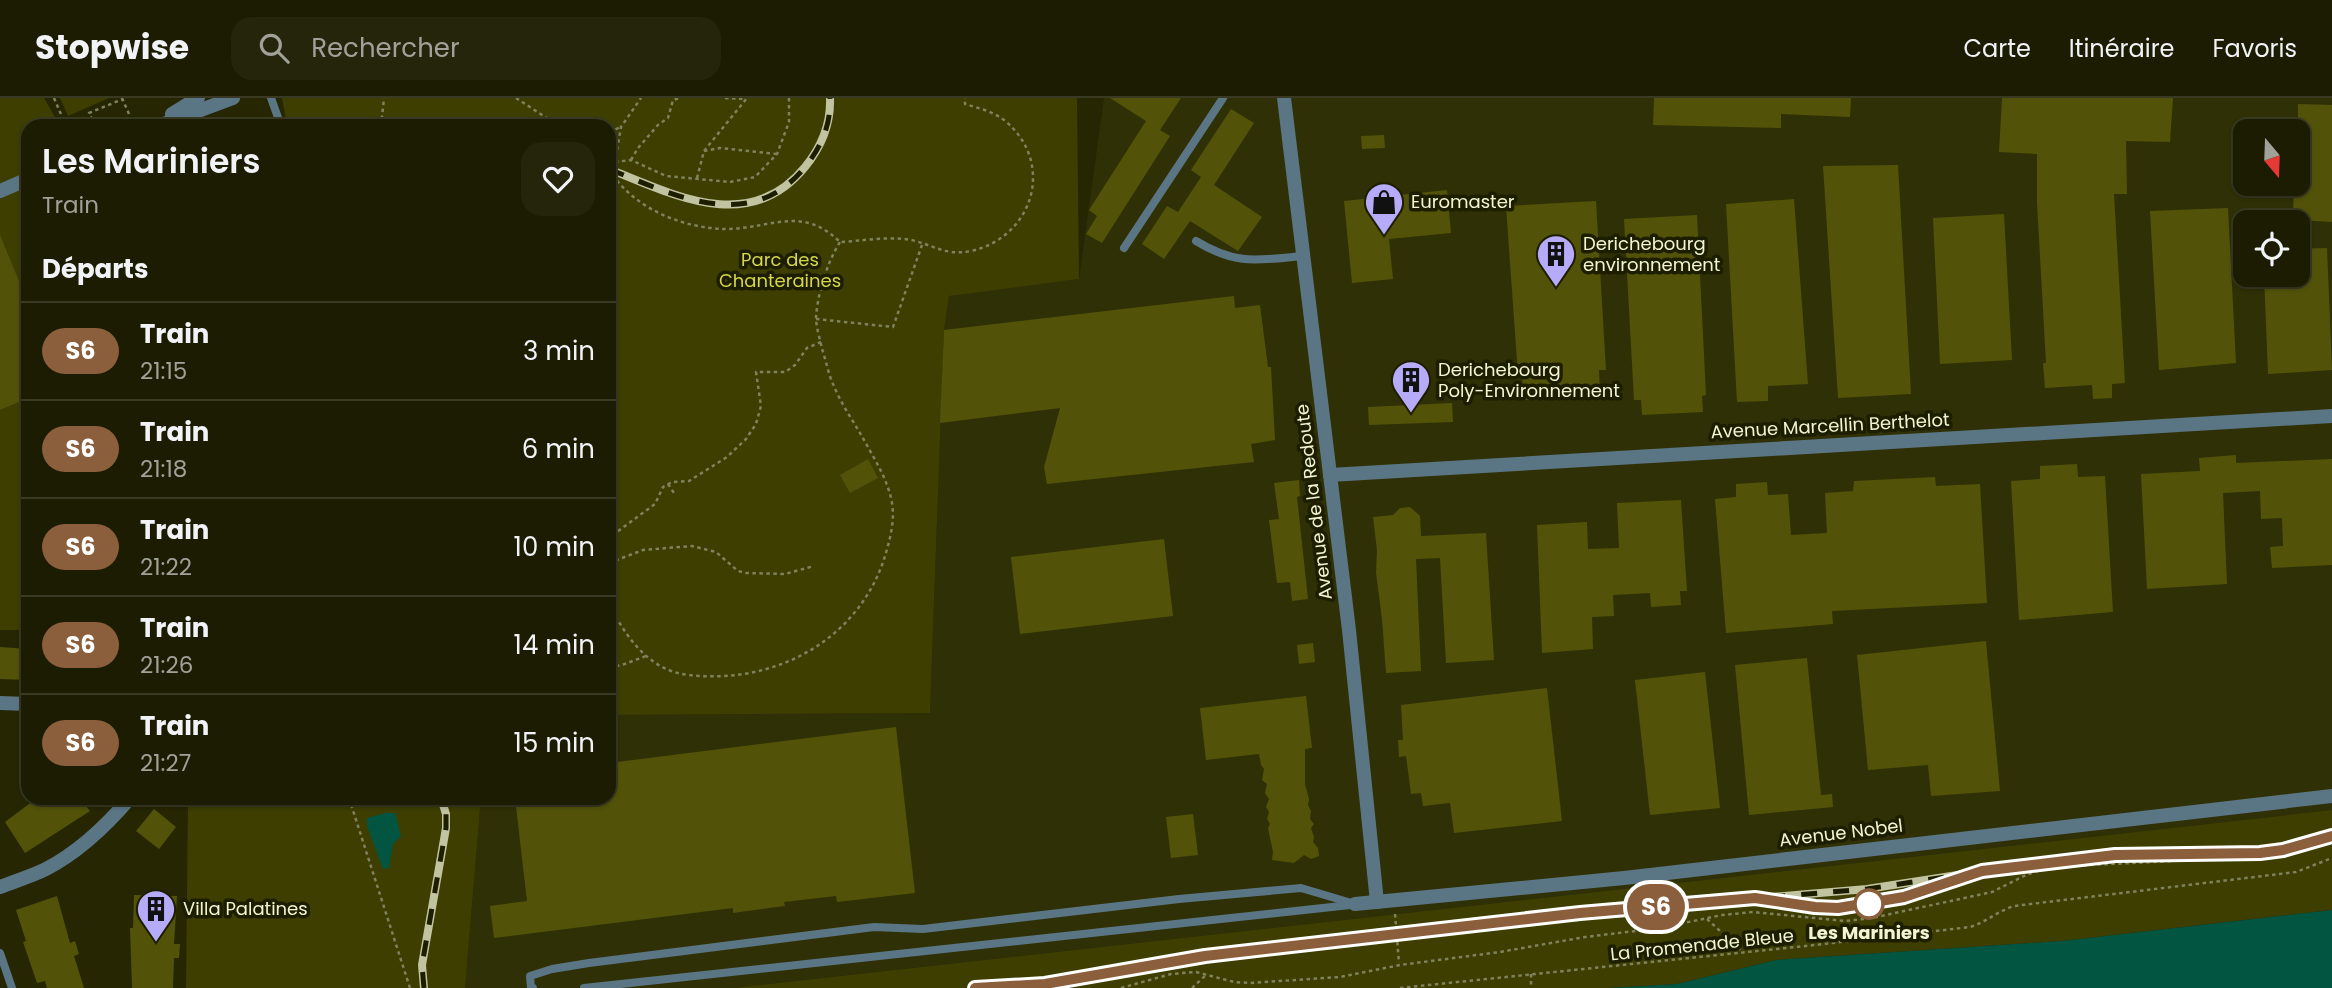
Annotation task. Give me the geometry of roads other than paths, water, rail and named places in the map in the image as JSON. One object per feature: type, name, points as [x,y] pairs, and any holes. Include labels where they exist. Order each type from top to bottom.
[{"type":"street","points":[[164,119],[198,98]]},
{"type":"street","points":[[177,119],[233,98]]},
{"type":"street","name":"Avenue de la Redoute","points":[[1284,98],[1349,630],[1377,902]]},
{"type":"street","points":[[0,191],[21,182]]},
{"type":"street","name":"Avenue Marcellin Berthelot","points":[[1329,475],[2332,416]]},
{"type":"street","points":[[0,703],[21,704]]},
{"type":"street","name":"Avenue Nobel","points":[[1355,904],[1624,878],[2332,796]]},
{"type":"street","points":[[0,887],[45,869],[76,850],[124,805]]},
{"type":"lane","points":[[271,98],[278,119]]},
{"type":"lane","points":[[1124,248],[1223,98]]},
{"type":"lane","points":[[1196,241],[1228,258],[1256,260],[1303,256]]},
{"type":"lane","points":[[533,988],[530,988],[530,976],[589,962],[874,927],[923,929],[1179,899],[1301,888],[1355,904]]},
{"type":"lane","points":[[584,988],[1355,904]]},
{"type":"lane","points":[[0,953],[12,988]]},
{"type":"railway","points":[[616,172],[685,198],[736,204],[760,200],[783,188],[811,159],[827,126],[830,98]]},
{"type":"railway","points":[[424,988],[422,965],[446,828],[443,805]]},
{"type":"railway","points":[[975,988],[1045,984],[1205,956],[1580,913],[1867,889],[2016,866],[2115,855],[2260,853],[2283,850],[2332,836]]},
{"type":"railway","points":[[1783,902],[1826,907],[1864,904],[1943,883]]},
{"type":"train","name":"S6","points":[[975,988],[1045,984],[1205,956],[1580,913],[1755,898],[1838,908],[1904,897],[1982,871],[2016,866],[2115,855],[2260,853],[2306,845],[2332,836]]},
{"type":"place","name":"Euromaster","points":[[1384,236]]},
{"type":"place","name":"Derichebourg environnement","points":[[1556,288]]},
{"type":"place","name":"Derichebourg Poly-Environnement","points":[[1411,414]]},
{"type":"place","name":"Les Mariniers","points":[[1869,904]]},
{"type":"place","name":"Villa Palatines","points":[[156,943]]},
{"type":"park label","name":"Parc des Chanteraines","points":[[780,270]]}]
